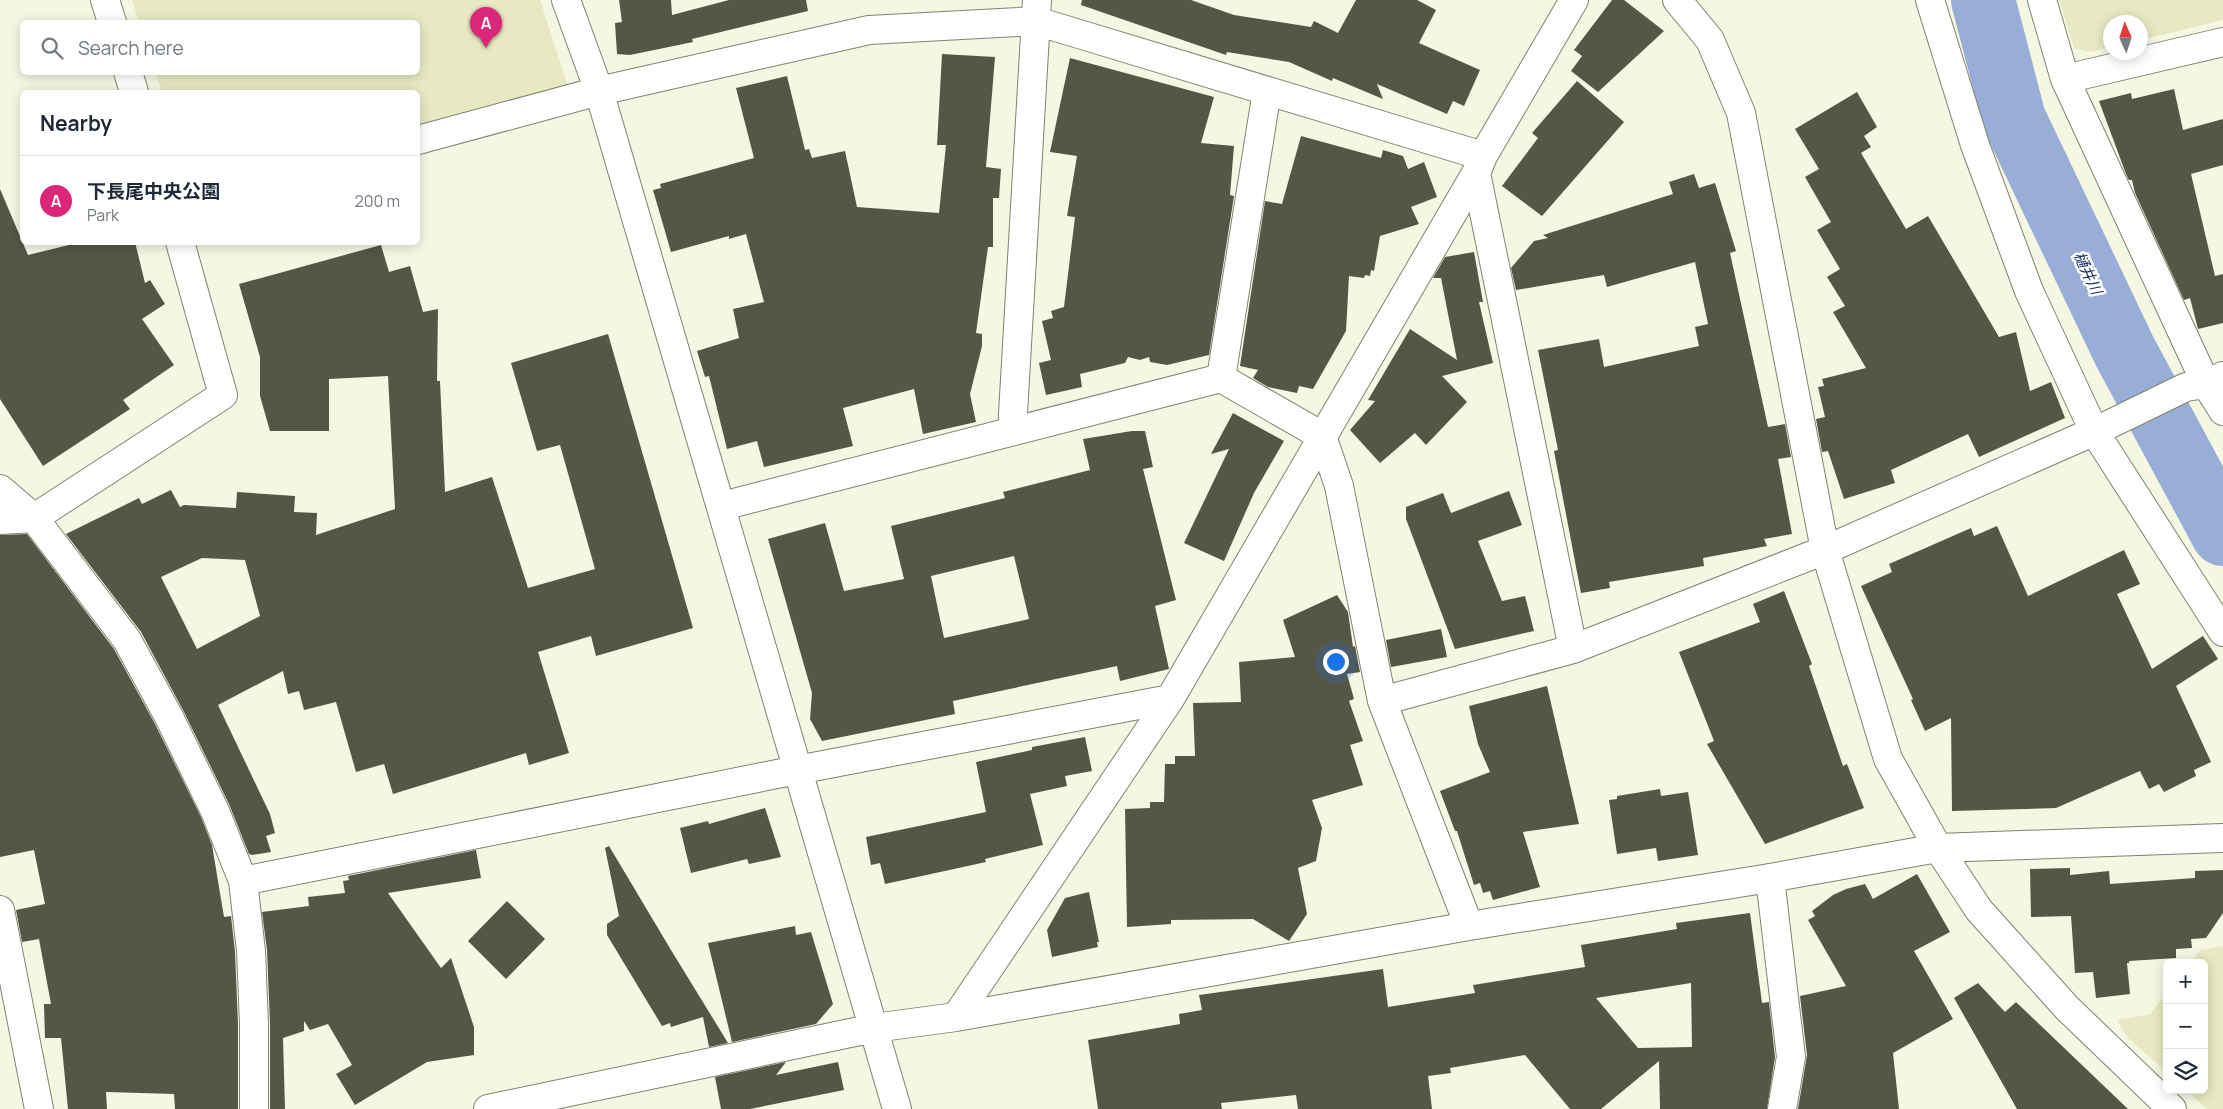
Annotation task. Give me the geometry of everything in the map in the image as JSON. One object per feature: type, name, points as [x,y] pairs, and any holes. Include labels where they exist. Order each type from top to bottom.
[{"type":"street","points":[[105,0],[111,20]]},
{"type":"street","points":[[566,0],[599,91],[897,1109]]},
{"type":"street","points":[[956,1017],[1170,699],[1574,0]]},
{"type":"street","points":[[1677,0],[1710,40],[1741,113],[1825,550],[1888,759],[1938,848],[1985,917],[2067,1008],[2172,1109]]},
{"type":"street","points":[[1930,0],[1975,145],[2029,291],[2099,429],[2223,632]]},
{"type":"street","points":[[2042,0],[2065,79],[2205,382],[2223,411]]},
{"type":"street","points":[[1012,431],[1037,10]]},
{"type":"street","points":[[420,139],[599,91],[869,30],[1037,10],[1480,165]]},
{"type":"street","points":[[2065,79],[2223,42]]},
{"type":"street","points":[[129,75],[133,90]]},
{"type":"street","points":[[1221,378],[1267,91]]},
{"type":"street","points":[[1480,165],[1573,649]]},
{"type":"street","points":[[0,520],[34,518],[223,395],[181,245]]},
{"type":"street","points":[[722,506],[1221,378],[1322,436],[1340,486],[1382,701],[1469,926]]},
{"type":"street","points":[[1382,701],[1573,649],[1825,550],[2205,382]]},
{"type":"street","points":[[0,489],[34,518],[126,640],[169,717],[215,811],[243,881],[251,951],[254,1024],[254,1109]]},
{"type":"street","points":[[243,881],[798,770],[1170,699]]},
{"type":"street","points":[[488,1109],[874,1028],[956,1017],[1469,926],[1770,878],[1938,848],[2223,838]]},
{"type":"street","points":[[1770,878],[1791,1057],[1782,1109]]},
{"type":"street","points":[[0,910],[39,1109]]},
{"type":"green space","points":[[132,0],[540,0],[568,86],[420,124],[420,90],[161,90],[156,75],[420,75],[420,20],[138,20]]},
{"type":"green space","points":[[2059,0],[2223,0],[2223,20],[2148,38],[2148,15],[2103,15],[2103,49],[2090,52],[2074,48]]},
{"type":"green space","points":[[2223,946],[2223,1109],[2207,1109],[2190,1094],[2208,1094],[2208,959],[2193,959],[2200,950]]},
{"type":"green space","points":[[2163,997],[2163,1069],[2127,1037],[2117,1020],[2150,1014]]},
{"type":"building","points":[[619,0],[671,0],[672,15],[729,0],[806,0],[808,11],[692,39],[693,42],[630,55],[617,54],[615,23],[622,22]]},
{"type":"building","points":[[1082,0],[1191,0],[1234,15],[1311,27],[1314,21],[1338,33],[1356,0],[1417,0],[1436,10],[1419,43],[1480,70],[1464,106],[1453,101],[1447,114],[1377,84],[1383,99],[1333,78],[1332,81],[1289,62],[1227,52],[1226,55],[1081,5]]},
{"type":"building","points":[[1612,0],[1624,0],[1664,31],[1598,92],[1571,71],[1582,56],[1574,50]]},
{"type":"building","points":[[942,54],[995,57],[986,167],[1001,169],[999,198],[993,198],[993,247],[988,247],[976,333],[982,334],[982,346],[970,394],[976,422],[923,434],[914,389],[843,408],[853,446],[764,467],[757,441],[727,449],[709,376],[705,377],[697,351],[739,338],[733,309],[764,302],[746,234],[729,239],[729,236],[671,252],[653,190],[661,188],[660,184],[754,158],[736,88],[787,76],[805,150],[809,149],[812,158],[845,151],[857,207],[939,213],[946,145],[937,145]]},
{"type":"building","points":[[1070,58],[1214,97],[1201,143],[1234,146],[1230,195],[1234,196],[1209,355],[1167,365],[1150,362],[1149,357],[1140,360],[1128,357],[1125,363],[1080,374],[1082,387],[1046,395],[1039,363],[1051,360],[1042,321],[1053,318],[1051,311],[1064,307],[1075,217],[1067,216],[1077,156],[1050,152]]},
{"type":"building","points":[[1577,81],[1624,122],[1542,216],[1502,186],[1538,138],[1532,133]]},
{"type":"building","points":[[2174,89],[2183,130],[2223,119],[2223,165],[2191,174],[2215,276],[2223,274],[2223,323],[2198,329],[2190,298],[2184,300],[2135,193],[2132,180],[2129,180],[2126,174],[2099,101],[2131,93],[2132,99]]},
{"type":"building","points":[[1857,92],[1877,127],[1864,136],[1871,147],[1861,153],[1906,229],[1928,216],[1999,337],[2016,332],[2030,391],[2051,382],[2065,418],[1979,457],[1968,434],[1891,470],[1895,483],[1844,499],[1828,451],[1822,452],[1816,419],[1825,417],[1818,387],[1824,386],[1822,379],[1866,368],[1833,312],[1845,306],[1827,277],[1840,269],[1817,230],[1831,222],[1805,177],[1819,169],[1795,129]]},
{"type":"building","points":[[1301,136],[1381,158],[1383,150],[1403,156],[1408,169],[1424,162],[1437,197],[1411,207],[1419,224],[1380,236],[1374,271],[1371,270],[1370,276],[1365,275],[1364,278],[1349,276],[1346,331],[1313,389],[1299,386],[1297,393],[1268,387],[1253,378],[1258,370],[1240,366],[1265,201],[1282,204]]},
{"type":"building","points":[[1694,174],[1699,188],[1715,183],[1736,251],[1730,253],[1768,427],[1785,424],[1791,457],[1778,459],[1792,534],[1764,539],[1767,546],[1703,558],[1704,566],[1609,582],[1610,588],[1581,593],[1554,451],[1558,450],[1538,350],[1599,339],[1604,367],[1699,346],[1695,327],[1708,324],[1695,262],[1607,287],[1604,275],[1516,290],[1511,268],[1534,241],[1548,238],[1543,235],[1673,194],[1669,182]]},
{"type":"building","points":[[0,189],[20,236],[20,245],[24,245],[28,255],[69,245],[136,245],[145,283],[150,280],[165,304],[142,319],[174,365],[123,400],[130,409],[43,466],[0,399]]},
{"type":"building","points":[[381,245],[389,272],[410,266],[423,312],[438,309],[437,381],[440,381],[445,492],[492,477],[528,588],[595,569],[560,445],[537,451],[511,363],[608,334],[693,628],[596,656],[591,636],[538,652],[569,753],[529,765],[526,753],[393,794],[384,764],[356,772],[336,702],[304,710],[299,691],[288,694],[283,671],[218,705],[270,814],[275,833],[266,836],[271,852],[249,854],[229,804],[183,710],[141,632],[66,534],[139,498],[142,504],[171,490],[180,507],[184,505],[236,508],[237,492],[295,496],[294,512],[317,513],[316,535],[395,509],[388,376],[329,379],[329,431],[270,431],[260,396],[260,357],[239,284]],"holes":[[[202,558],[245,560],[260,616],[197,649],[161,577]]]},
{"type":"building","points":[[1474,252],[1483,302],[1479,302],[1493,363],[1442,376],[1467,402],[1426,445],[1415,433],[1380,463],[1350,430],[1375,401],[1368,400],[1410,329],[1457,360],[1441,278],[1433,278],[1445,257]]},
{"type":"building","points":[[1233,413],[1284,441],[1254,493],[1224,561],[1184,543],[1229,449],[1211,454]]},
{"type":"building","points":[[1132,431],[1145,431],[1153,467],[1143,469],[1176,600],[1155,606],[1169,669],[1120,681],[1117,666],[953,701],[955,714],[822,741],[810,719],[812,693],[768,539],[825,523],[844,591],[904,579],[891,526],[1005,498],[1003,492],[1090,470],[1083,439]],"holes":[[[1014,556],[1029,619],[944,638],[931,576]]]},
{"type":"building","points":[[1509,491],[1522,525],[1478,541],[1502,601],[1525,596],[1534,631],[1455,649],[1406,519],[1406,507],[1443,493],[1451,513]]},
{"type":"building","points":[[1997,526],[2028,596],[2124,550],[2140,584],[2117,594],[2152,669],[2203,636],[2218,659],[2176,686],[2211,762],[2194,770],[2196,776],[2164,792],[2159,784],[2149,789],[2140,771],[2056,808],[1952,811],[1951,718],[1925,731],[1911,700],[1913,699],[1861,586],[1892,572],[1889,564],[1971,528],[1974,536]]},
{"type":"building","points":[[27,534],[114,649],[155,724],[201,817],[212,845],[224,917],[231,916],[235,952],[238,1024],[238,1109],[175,1109],[174,1094],[106,1092],[107,1109],[68,1109],[61,1038],[45,1038],[44,1004],[51,1004],[39,939],[22,942],[16,910],[45,904],[34,850],[0,857],[0,535]]},
{"type":"building","points":[[1784,591],[1812,664],[1809,666],[1843,766],[1847,764],[1864,808],[1765,844],[1707,744],[1714,741],[1679,652],[1760,622],[1753,604]]},
{"type":"building","points":[[1337,595],[1348,612],[1353,647],[1355,646],[1360,672],[1347,674],[1354,699],[1349,701],[1363,741],[1350,745],[1363,785],[1312,800],[1322,828],[1316,861],[1298,868],[1307,914],[1289,941],[1253,919],[1171,920],[1171,924],[1127,927],[1125,809],[1150,808],[1150,802],[1164,802],[1165,764],[1175,764],[1175,756],[1195,756],[1193,703],[1241,702],[1239,662],[1295,657],[1283,620]]},
{"type":"building","points":[[1441,629],[1447,657],[1391,667],[1386,640]]},
{"type":"building","points":[[1547,686],[1579,824],[1523,832],[1540,887],[1493,900],[1490,891],[1483,893],[1480,883],[1474,885],[1457,831],[1455,831],[1440,791],[1490,772],[1478,744],[1469,706]]},
{"type":"building","points":[[1085,737],[1092,771],[1065,776],[1067,786],[1030,794],[1043,845],[985,859],[986,862],[885,884],[880,863],[871,865],[866,837],[986,812],[976,762],[1032,750],[1032,747]]},
{"type":"building","points":[[1660,789],[1661,796],[1688,792],[1698,855],[1658,861],[1656,848],[1617,854],[1609,800],[1617,799],[1617,796]]},
{"type":"building","points":[[765,808],[781,857],[749,864],[747,859],[691,873],[680,828],[708,821],[709,824]]},
{"type":"building","points":[[609,846],[728,1043],[709,1047],[703,1017],[671,1027],[670,1023],[662,1026],[607,935],[607,924],[619,916],[605,848]]},
{"type":"building","points":[[476,850],[481,878],[388,893],[441,968],[451,958],[474,1027],[474,1055],[427,1062],[355,1105],[336,1074],[352,1065],[328,1024],[310,1030],[304,1021],[304,1031],[283,1038],[285,1109],[270,1109],[270,1023],[267,950],[262,912],[309,906],[308,897],[345,893],[343,881],[349,880],[348,876]]},
{"type":"building","points":[[2070,868],[2070,875],[2109,871],[2110,884],[2195,878],[2195,871],[2223,870],[2223,913],[2206,938],[2191,939],[2192,948],[2176,949],[2176,958],[2129,961],[2127,963],[2130,994],[2096,998],[2093,972],[2075,973],[2071,916],[2031,917],[2030,869]]},
{"type":"building","points":[[1917,874],[1950,932],[1914,951],[1953,1019],[1893,1053],[1899,1109],[1798,1109],[1807,1055],[1800,996],[1846,986],[1808,920],[1815,916],[1812,911],[1833,895],[1846,889],[1865,884],[1873,899]]},
{"type":"building","points":[[1089,892],[1099,942],[1097,942],[1098,947],[1052,957],[1047,930],[1065,898]]},
{"type":"building","points":[[507,901],[545,939],[506,979],[468,941]]},
{"type":"building","points":[[1750,913],[1762,1003],[1769,1002],[1775,1057],[1767,1109],[1660,1109],[1659,1061],[1601,1109],[1570,1109],[1525,1055],[1450,1068],[1451,1073],[1428,1076],[1432,1109],[1298,1109],[1296,1095],[1221,1103],[1222,1109],[1098,1109],[1088,1040],[1180,1024],[1179,1014],[1202,1010],[1199,995],[1383,969],[1388,1007],[1475,993],[1473,985],[1585,967],[1581,945],[1677,929],[1676,923]],"holes":[[[1691,983],[1692,1047],[1638,1048],[1596,998]]]},
{"type":"building","points":[[795,926],[796,935],[811,932],[833,1004],[816,1024],[732,1042],[708,943]]},
{"type":"building","points":[[1978,983],[2005,1012],[2016,1002],[2128,1109],[2017,1109],[1954,998]]},
{"type":"building","points":[[786,1062],[776,1075],[838,1062],[844,1090],[750,1109],[721,1109],[715,1077]]},
{"type":"waterway","name":"樋井川","points":[[1983,0],[2014,119],[2125,352],[2223,534]]},
{"type":"place","name":"下長尾中央公園","points":[[486,48]]}]
